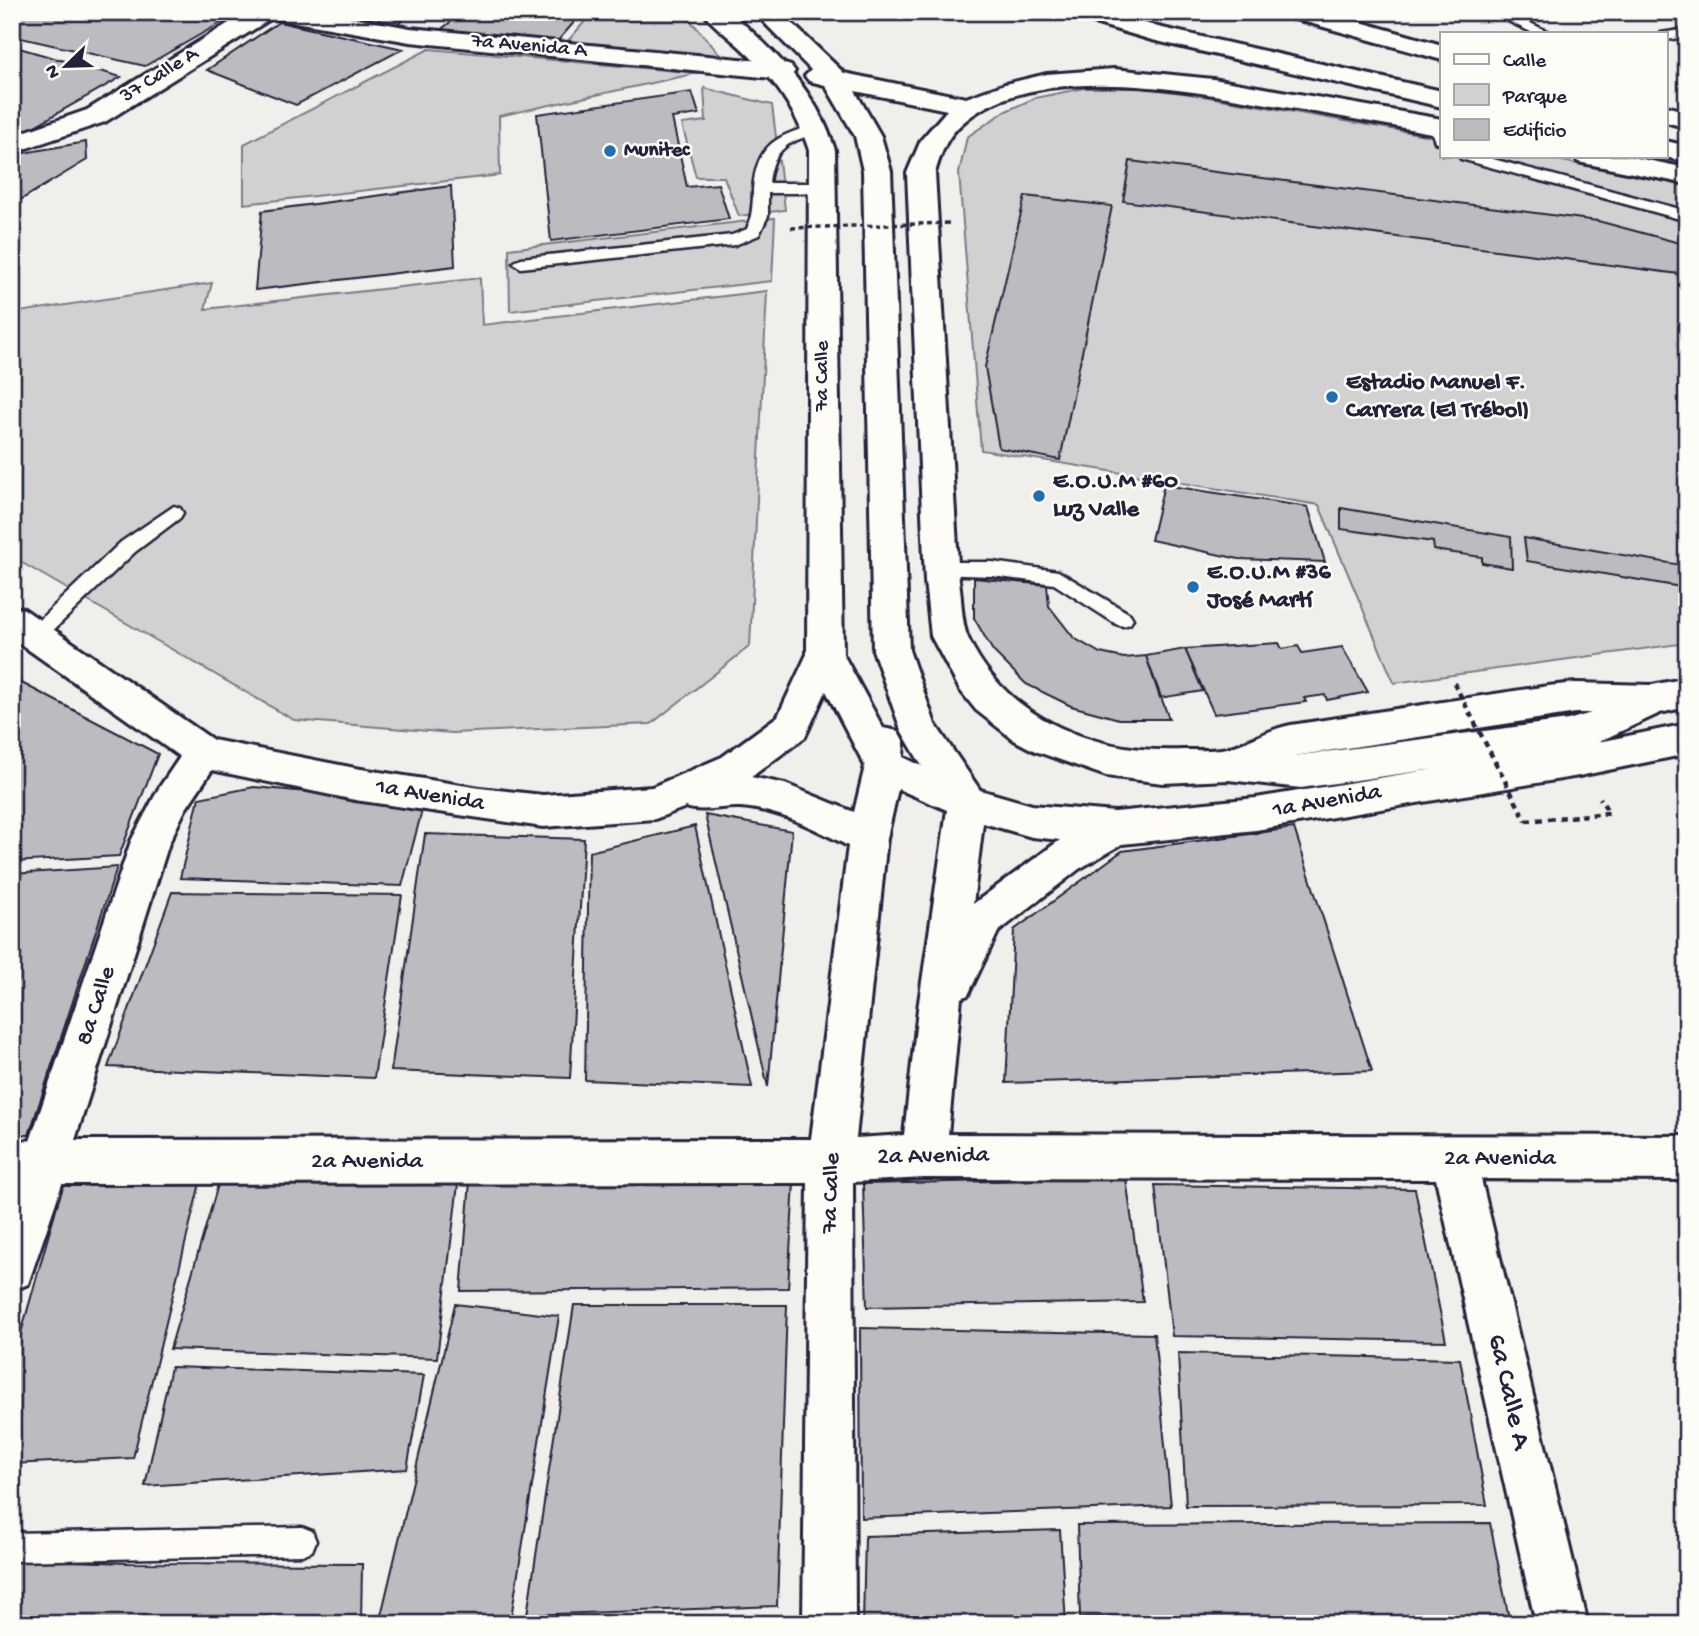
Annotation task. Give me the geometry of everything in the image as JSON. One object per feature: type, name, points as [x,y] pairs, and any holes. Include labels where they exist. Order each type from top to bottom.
[{"type":"main road","name":"37 Calle A","points":[[12,145],[96,116],[264,12]]},
{"type":"main road","name":"7a Avenida A","points":[[278,12],[410,35],[834,78],[967,106]]},
{"type":"main road","points":[[410,35],[437,12]]},
{"type":"main road","name":"7a Calle","points":[[715,12],[782,71],[817,130],[822,150],[825,654],[884,766]]},
{"type":"main road","name":"7a Calle","points":[[766,12],[834,78],[868,136],[877,171],[891,650],[884,766],[868,838],[831,1161],[829,1624]]},
{"type":"main road","points":[[1083,12],[1152,33],[1440,99]]},
{"type":"main road","points":[[1297,12],[1440,52]]},
{"type":"main road","points":[[1440,132],[1228,89],[1126,76],[1054,79],[1002,92],[967,106],[944,126],[925,156],[921,173],[942,569],[949,636],[959,658],[989,699],[1027,729],[1074,751],[1106,761],[1163,767],[1228,764],[1301,772],[1541,739],[1597,727],[1670,696]]},
{"type":"main road","points":[[1668,115],[1687,120]]},
{"type":"main road","points":[[1668,149],[1687,154]]},
{"type":"main road","points":[[1598,158],[1687,176]]},
{"type":"main road","name":"1a Avenida","points":[[24,627],[203,753],[355,784],[493,806],[543,811],[655,803],[735,768],[792,726],[825,654]]},
{"type":"main road","name":"7a Calle","points":[[891,650],[919,730],[967,802]]},
{"type":"main road","name":"1a Avenida","points":[[967,802],[1032,821],[1115,828],[1256,814],[1579,761],[1687,739]]},
{"type":"main road","name":"8a Calle","points":[[12,1268],[29,1163],[149,841],[172,799],[203,753]]},
{"type":"main road","points":[[884,766],[967,802],[939,1009],[924,1156]]},
{"type":"main road","points":[[655,803],[707,791],[760,793],[810,807],[868,838]]},
{"type":"main road","points":[[939,1009],[984,919],[1054,864],[1115,828]]},
{"type":"main road","name":"2a Avenida","points":[[29,1163],[831,1161],[924,1156],[1687,1158]]},
{"type":"main road","name":"6a Calle A","points":[[1454,1159],[1562,1624]]},
{"type":"lane","points":[[1495,12],[1542,32]]},
{"type":"lane","points":[[1668,36],[1687,33]]},
{"type":"lane","points":[[522,263],[735,240],[754,232],[760,216],[763,168],[769,153],[788,136],[817,130]]},
{"type":"lane","points":[[1473,158],[1687,216]]},
{"type":"lane","points":[[761,188],[823,188]]},
{"type":"lane","points":[[24,627],[174,513]]},
{"type":"lane","points":[[942,569],[992,569],[1058,578],[1123,619]]},
{"type":"lane","points":[[12,1546],[302,1541]]},
{"type":"path","points":[[791,228],[949,223]]},
{"type":"path","points":[[1454,683],[1526,821],[1609,813]]},
{"type":"green space","points":[[593,12],[683,12],[724,59],[567,42]]},
{"type":"green space","points":[[429,49],[698,73],[499,116],[500,175],[244,204],[244,144]]},
{"type":"green space","points":[[704,88],[772,105],[785,210],[739,216],[724,177],[696,177],[682,124],[706,121]]},
{"type":"green space","name":"Estadio Manuel F. Carrera (El Trébol)","points":[[1084,88],[1146,88],[1440,138],[1440,158],[1547,158],[1687,186],[1687,643],[1394,683],[1319,505],[981,450],[959,173],[967,137],[1004,112],[1035,98]]},
{"type":"green space","points":[[775,218],[772,281],[510,311],[509,249]]},
{"type":"green space","points":[[480,278],[482,325],[767,291],[750,646],[651,724],[452,733],[294,720],[12,557],[12,313],[212,283],[205,309]]},
{"type":"building","points":[[12,12],[190,12],[226,20],[145,66],[12,36]]},
{"type":"building","points":[[349,12],[413,12],[395,26]]},
{"type":"building","points":[[464,12],[583,12],[557,42],[440,30]]},
{"type":"building","points":[[279,22],[403,49],[296,105],[207,70]]},
{"type":"building","points":[[12,46],[121,77],[24,132],[12,126]]},
{"type":"building","name":"Munitec","points":[[692,92],[699,114],[672,118],[687,187],[718,184],[729,219],[551,241],[537,114]]},
{"type":"building","points":[[86,142],[87,160],[12,205],[12,155]]},
{"type":"building","points":[[1130,161],[1598,221],[1687,245],[1687,275],[1123,201]]},
{"type":"building","points":[[451,186],[455,266],[255,290],[262,211]]},
{"type":"building","points":[[1025,196],[1112,206],[1060,460],[999,448],[985,367]]},
{"type":"building","points":[[1164,485],[1308,507],[1325,562],[1239,559],[1151,540]]},
{"type":"building","points":[[1341,508],[1511,537],[1512,568],[1482,563],[1482,557],[1434,550],[1433,542],[1341,529]]},
{"type":"building","points":[[1524,538],[1687,566],[1687,588],[1527,561]]},
{"type":"building","points":[[974,578],[1047,585],[1049,606],[1074,638],[1100,653],[1124,658],[1146,656],[1169,719],[1119,719],[1071,706],[1026,684],[993,651],[974,618]]},
{"type":"building","points":[[1279,643],[1282,649],[1298,646],[1302,653],[1342,647],[1368,692],[1327,700],[1325,695],[1304,698],[1306,702],[1214,714],[1185,649]]},
{"type":"building","points":[[1185,649],[1203,691],[1160,698],[1146,656]]},
{"type":"building","points":[[12,678],[158,754],[119,856],[12,862]]},
{"type":"building","points":[[254,787],[424,803],[402,886],[180,878],[199,798]]},
{"type":"building","points":[[705,815],[792,831],[768,1087]]},
{"type":"building","points":[[695,826],[752,1087],[585,1080],[589,852]]},
{"type":"building","points":[[1294,828],[1372,1071],[1006,1083],[1014,930],[1122,851]]},
{"type":"building","points":[[425,834],[584,839],[570,1078],[391,1071]]},
{"type":"building","points":[[117,867],[29,1135],[12,1135],[12,874]]},
{"type":"building","points":[[172,892],[402,895],[374,1078],[108,1067]]},
{"type":"building","points":[[222,1171],[458,1184],[437,1358],[170,1349]]},
{"type":"building","points":[[66,1173],[200,1183],[133,1458],[12,1464],[12,1365]]},
{"type":"building","points":[[1126,1178],[1143,1302],[867,1307],[863,1184]]},
{"type":"building","points":[[470,1181],[794,1182],[788,1288],[461,1291]]},
{"type":"building","points":[[1155,1185],[1415,1189],[1446,1341],[1172,1336]]},
{"type":"building","points":[[455,1304],[559,1316],[510,1624],[379,1624]]},
{"type":"building","points":[[574,1305],[787,1305],[777,1606],[527,1615]]},
{"type":"building","points":[[860,1328],[1154,1334],[1171,1506],[861,1518]]},
{"type":"building","points":[[1178,1353],[1460,1359],[1487,1505],[1186,1506]]},
{"type":"building","points":[[171,1367],[424,1375],[407,1469],[145,1486]]},
{"type":"building","points":[[1490,1523],[1510,1624],[1289,1624],[1289,1619],[1080,1617],[1077,1525]]},
{"type":"building","points":[[1060,1530],[1066,1624],[863,1624],[865,1536]]},
{"type":"building","points":[[12,1559],[129,1563],[362,1564],[361,1624],[12,1624]]},
{"type":"place","name":"Munitec","points":[[610,151]]},
{"type":"place","name":"Estadio Manuel F. Carrera (El Trébol)","points":[[1332,397]]},
{"type":"place","name":"E.O.U.M #60 Luz Valle","points":[[1039,496]]},
{"type":"place","name":"E.O.U.M #36 José Martí","points":[[1193,587]]}]
